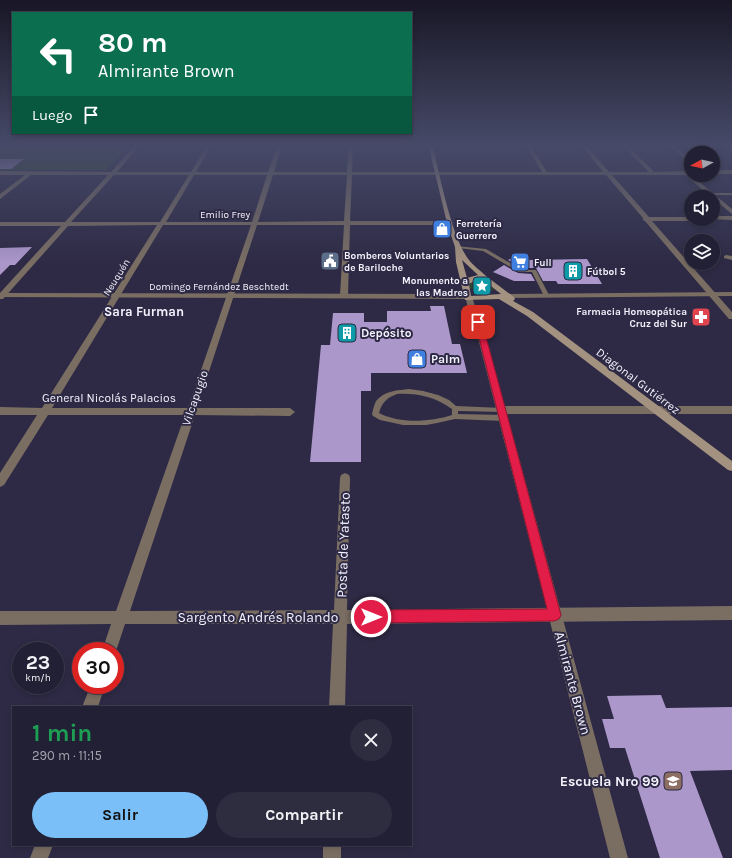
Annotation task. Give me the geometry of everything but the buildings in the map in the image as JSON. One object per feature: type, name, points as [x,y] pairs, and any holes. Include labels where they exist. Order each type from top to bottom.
[{"type":"main road","points":[[441,184],[450,223],[459,249],[468,263],[487,279]]},
{"type":"main road","points":[[459,249],[459,262],[468,298],[505,296]]},
{"type":"main road","points":[[464,286],[474,277],[487,279]]},
{"type":"main road","name":"Diagonal Gutiérrez","points":[[487,279],[499,287],[505,296],[732,467]]},
{"type":"street","points":[[0,197],[16,184]]},
{"type":"street","points":[[1,296],[103,184]]},
{"type":"street","name":"Neuquén","points":[[0,482],[118,295],[185,184]]},
{"type":"street","name":"Vilcapugio","points":[[112,642],[231,296],[267,184]]},
{"type":"street","points":[[344,296],[349,184]]},
{"type":"street","points":[[616,184],[732,317]]},
{"type":"street","points":[[720,202],[732,212]]},
{"type":"street","points":[[720,218],[732,218]]},
{"type":"street","points":[[646,219],[684,219]]},
{"type":"street","name":"Emilio Frey","points":[[0,224],[450,223]]},
{"type":"street","name":"Domingo Fernández Beschtedt","points":[[1,296],[438,296],[456,293],[464,286]]},
{"type":"street","points":[[499,287],[514,293],[543,295]]},
{"type":"street","points":[[505,296],[732,294]]},
{"type":"street","name":"Domingo Fernández Beschtedt","points":[[438,296],[448,298],[468,298]]},
{"type":"street","name":"Almirante Brown","points":[[468,298],[473,314],[478,322],[503,414],[554,615],[619,858]]},
{"type":"street","name":"Almirante Brown","points":[[478,322],[480,314],[477,302],[482,298]]},
{"type":"street","points":[[503,414],[655,409],[732,410]]},
{"type":"street","name":"General Nicolás Palacios","points":[[0,411],[290,412]]},
{"type":"street","name":"Posta de Yatasto","points":[[337,706],[345,478]]},
{"type":"street","name":"Sargento Andrés Rolando","points":[[0,618],[340,617],[732,613]]},
{"type":"street","points":[[90,706],[95,694]]},
{"type":"street","points":[[40,858],[44,846]]},
{"type":"street","points":[[332,846],[332,858]]},
{"type":"lane","points":[[720,194],[732,194]]},
{"type":"lane","points":[[459,249],[484,250],[521,271],[534,271],[543,295]]},
{"type":"lane","points":[[399,391],[420,393],[447,401],[455,408],[503,414],[455,416],[446,420],[399,423],[382,420],[375,414],[375,405],[383,396],[399,391]]},
{"type":"lane","points":[[455,408],[455,416]]},
{"type":"green space","points":[[475,280],[483,280],[494,289],[485,293],[476,291],[470,288],[469,285]]},
{"type":"place","name":"Ferretería Guerrero","points":[[442,229]]},
{"type":"place","name":"Bomberos Voluntarios de Bariloche","points":[[330,261]]},
{"type":"place","name":"Full","points":[[520,262]]},
{"type":"place","name":"Fútbol 5","points":[[573,271]]},
{"type":"place","name":"Monumento a las Madres","points":[[482,286]]},
{"type":"place","name":"Farmacia Homeopática Cruz del Sur","points":[[701,317]]},
{"type":"place","name":"Depósito","points":[[347,333]]},
{"type":"place","name":"Palm","points":[[417,359]]},
{"type":"place","name":"Escuela Nro 99","points":[[673,781]]},
{"type":"district","name":"Sara Furman","points":[[144,311]]},
{"type":"route","points":[[371,617],[554,615],[478,322]]}]
